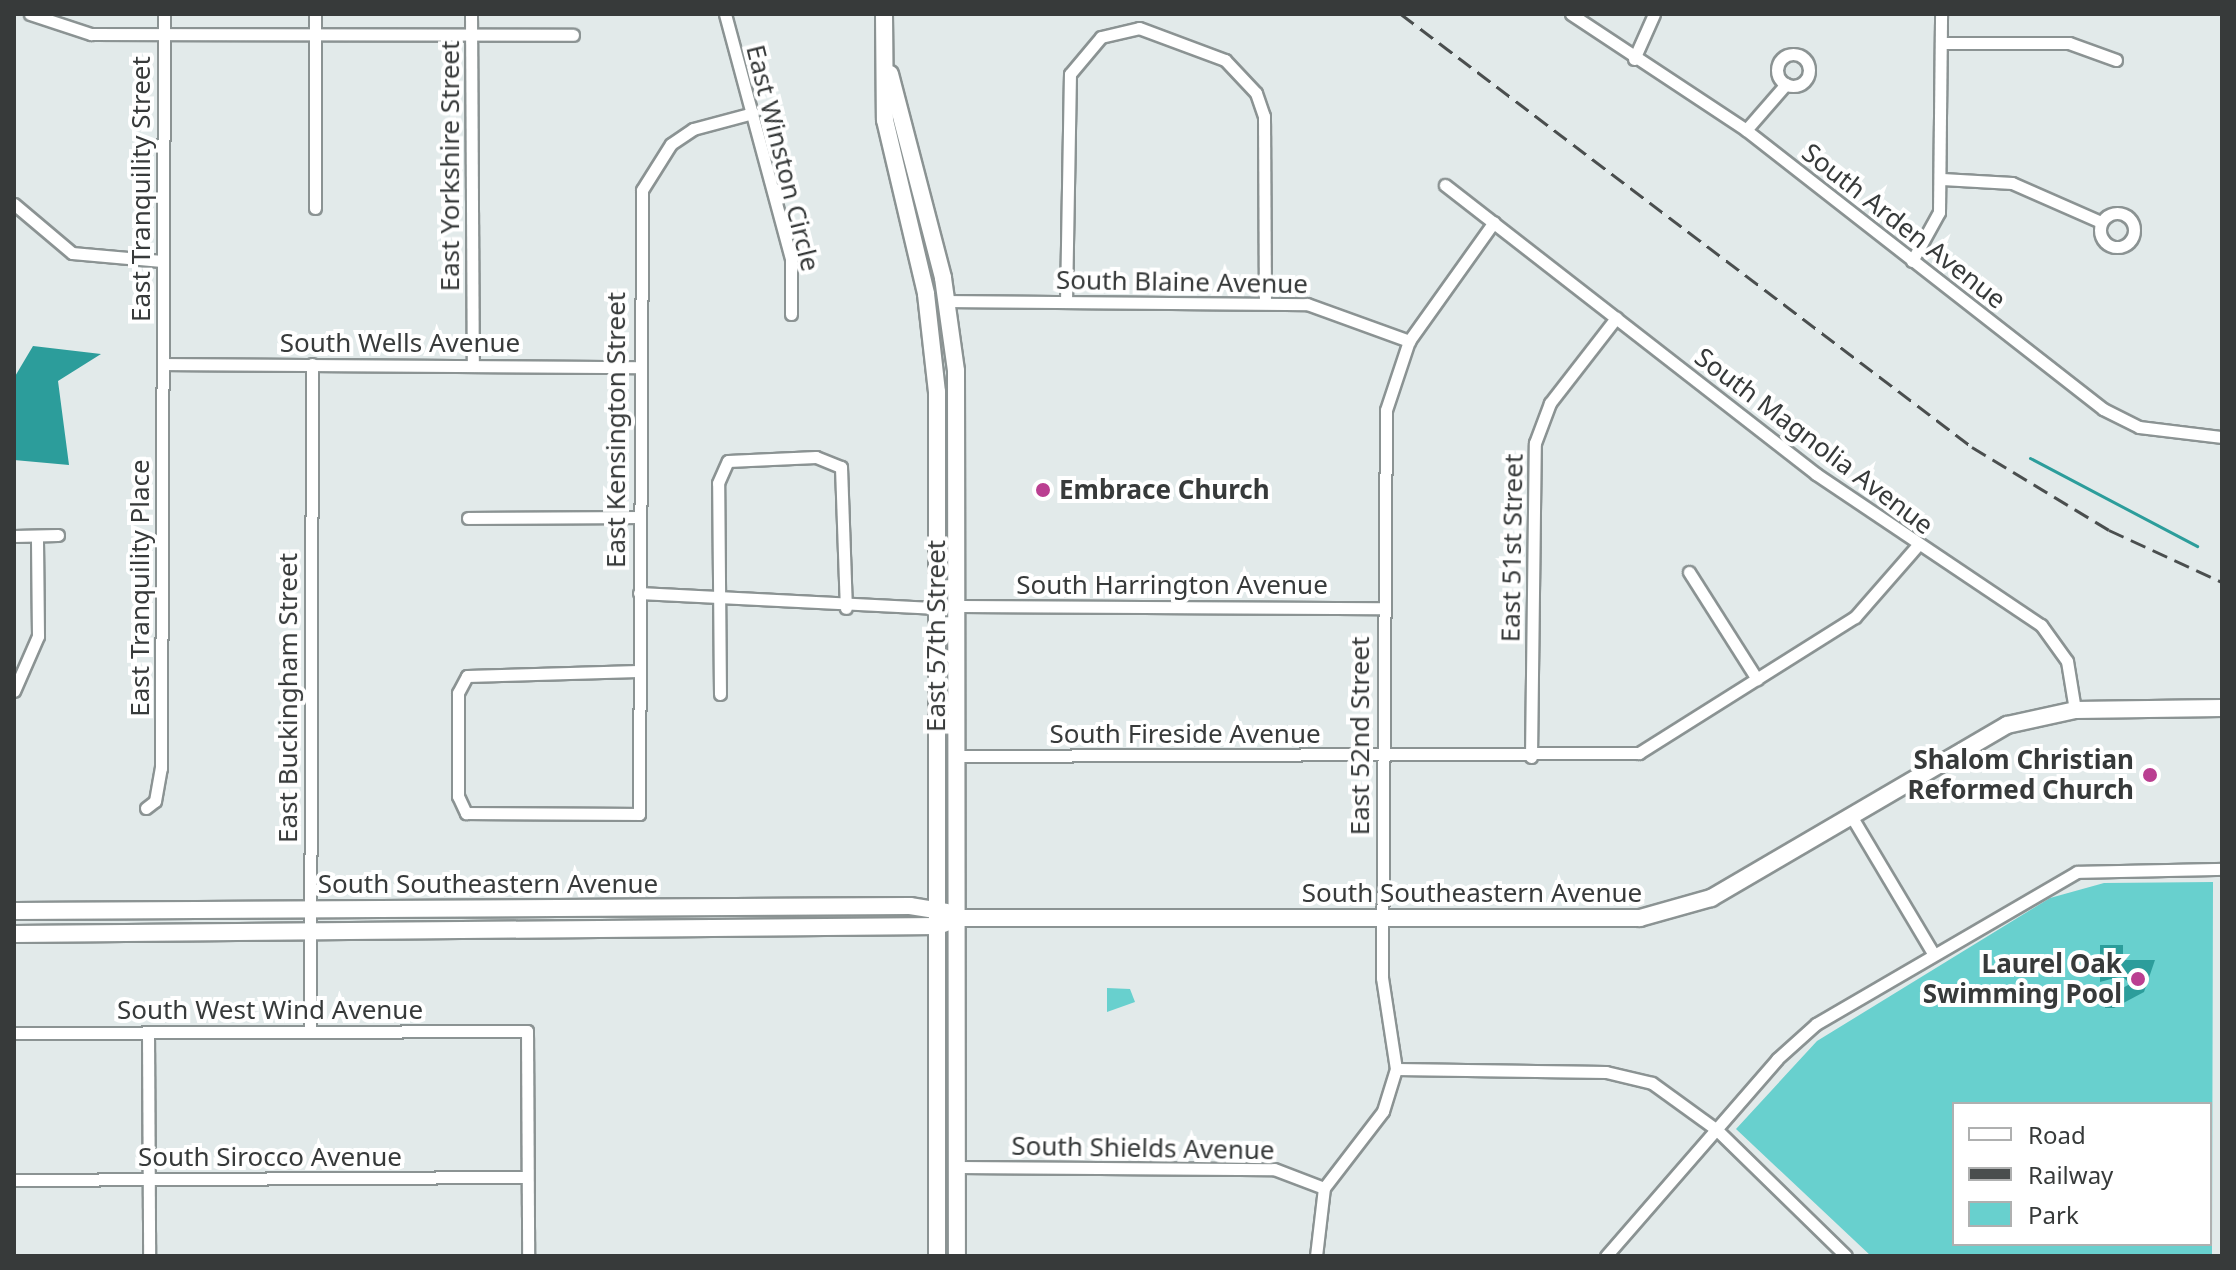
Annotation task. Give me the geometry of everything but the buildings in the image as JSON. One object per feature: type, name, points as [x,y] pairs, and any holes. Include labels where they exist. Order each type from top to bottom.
[{"type":"main road","name":"East 57th Street","points":[[884,19],[895,102],[948,301],[959,424],[957,1256]]},
{"type":"main road","name":"East 57th Street","points":[[884,19],[885,120],[931,327],[937,469],[938,608],[937,1256]]},
{"type":"main road","points":[[937,469],[950,591],[960,606]]},
{"type":"main road","name":"South Southeastern Avenue","points":[[14,934],[938,926],[959,918],[1665,914],[1711,898],[1993,731],[2075,710],[2222,708]]},
{"type":"main road","name":"South Southeastern Avenue","points":[[14,911],[938,907],[959,918]]},
{"type":"street","points":[[30,14],[74,33],[573,35]]},
{"type":"street","name":"East Tranquility Street","points":[[163,364],[164,14]]},
{"type":"street","points":[[315,14],[315,208]]},
{"type":"street","name":"East Yorkshire Street","points":[[471,14],[473,365]]},
{"type":"street","name":"East Winston Circle","points":[[725,14],[791,258],[791,314]]},
{"type":"street","name":"South Arden Avenue","points":[[1571,14],[1634,59],[1746,130],[2103,409],[2139,427],[2222,437]]},
{"type":"street","points":[[1634,59],[1654,14]]},
{"type":"street","points":[[1912,261],[1933,233],[1942,179],[1941,14]]},
{"type":"street","points":[[1066,302],[1070,74],[1101,37],[1139,28],[1225,60],[1256,93],[1264,116],[1265,303]]},
{"type":"street","points":[[1942,43],[2069,43],[2116,60]]},
{"type":"street","points":[[1746,130],[1786,84]]},
{"type":"street","name":"East Kensington Street","points":[[638,671],[474,673],[461,683],[458,796],[466,813],[639,814],[638,217],[653,164],[693,129],[753,113]]},
{"type":"street","points":[[1942,179],[2012,183],[2101,222]]},
{"type":"street","name":"South Magnolia Avenue","points":[[1445,185],[1916,547],[2055,638],[2071,674],[2075,710]]},
{"type":"street","points":[[14,204],[72,253],[162,261]]},
{"type":"street","name":"East 52nd Street","points":[[1324,1188],[1383,1111],[1396,1069],[1384,1005],[1382,918],[1384,425],[1409,341],[1494,222]]},
{"type":"street","name":"South Blaine Avenue","points":[[948,301],[1265,303],[1327,308],[1409,341]]},
{"type":"street","name":"East 51st Street","points":[[1531,757],[1535,443],[1550,403],[1616,318]]},
{"type":"street","name":"South Wells Avenue","points":[[163,364],[637,367]]},
{"type":"street","name":"East Tranquility Place","points":[[146,808],[155,801],[161,768],[163,364]]},
{"type":"street","name":"East Buckingham Street","points":[[310,1032],[312,364]]},
{"type":"street","points":[[720,694],[718,483],[725,465],[742,457],[824,458],[844,474],[846,608]]},
{"type":"street","points":[[468,518],[638,517]]},
{"type":"street","points":[[14,536],[58,535]]},
{"type":"street","points":[[14,691],[38,636],[37,536]]},
{"type":"street","name":"South Fireside Avenue","points":[[959,756],[1531,757],[1639,753],[1855,617],[1916,547]]},
{"type":"street","points":[[1689,572],[1757,679]]},
{"type":"street","points":[[639,593],[718,593],[846,608],[938,608]]},
{"type":"street","name":"South Harrington Avenue","points":[[960,606],[1383,608]]},
{"type":"street","points":[[1850,814],[1933,953]]},
{"type":"street","points":[[1606,1256],[1816,1024],[1933,953],[2077,872],[2222,869]]},
{"type":"street","name":"South West Wind Avenue","points":[[14,1033],[527,1031],[527,1177]]},
{"type":"street","points":[[148,1033],[149,1256]]},
{"type":"street","points":[[1396,1069],[1619,1074],[1662,1087],[1717,1130],[1846,1256]]},
{"type":"street","name":"South Shields Avenue","points":[[958,1167],[1274,1169],[1324,1188]]},
{"type":"street","points":[[527,1177],[528,1256]]},
{"type":"street","name":"South Sirocco Avenue","points":[[14,1180],[527,1177]]},
{"type":"street","points":[[1316,1256],[1324,1188]]},
{"type":"green space","points":[[2213,882],[2212,1256],[1871,1256],[1736,1129],[1817,1041],[2050,898],[2104,883]]},
{"type":"green space","points":[[1107,988],[1130,989],[1135,1002],[1107,1012]]},
{"type":"shaded area","points":[[33,346],[101,354],[58,381],[69,465],[14,460],[14,378]]},
{"type":"shaded area","name":"Laurel Oak Swimming Pool","points":[[2100,945],[2123,945],[2123,960],[2155,960],[2144,992],[2114,1008],[2105,1008],[2106,997],[2130,984],[2122,976],[2100,982]]},
{"type":"waterway","points":[[2030,458],[2197,546]]},
{"type":"railway","points":[[1401,14],[1972,447],[2109,530],[2222,582]]},
{"type":"place","name":"Embrace Church","points":[[1043,490]]},
{"type":"place","name":"Shalom Christian Reformed Church","points":[[2150,775]]},
{"type":"place","name":"Laurel Oak Swimming Pool","points":[[2138,979]]}]
